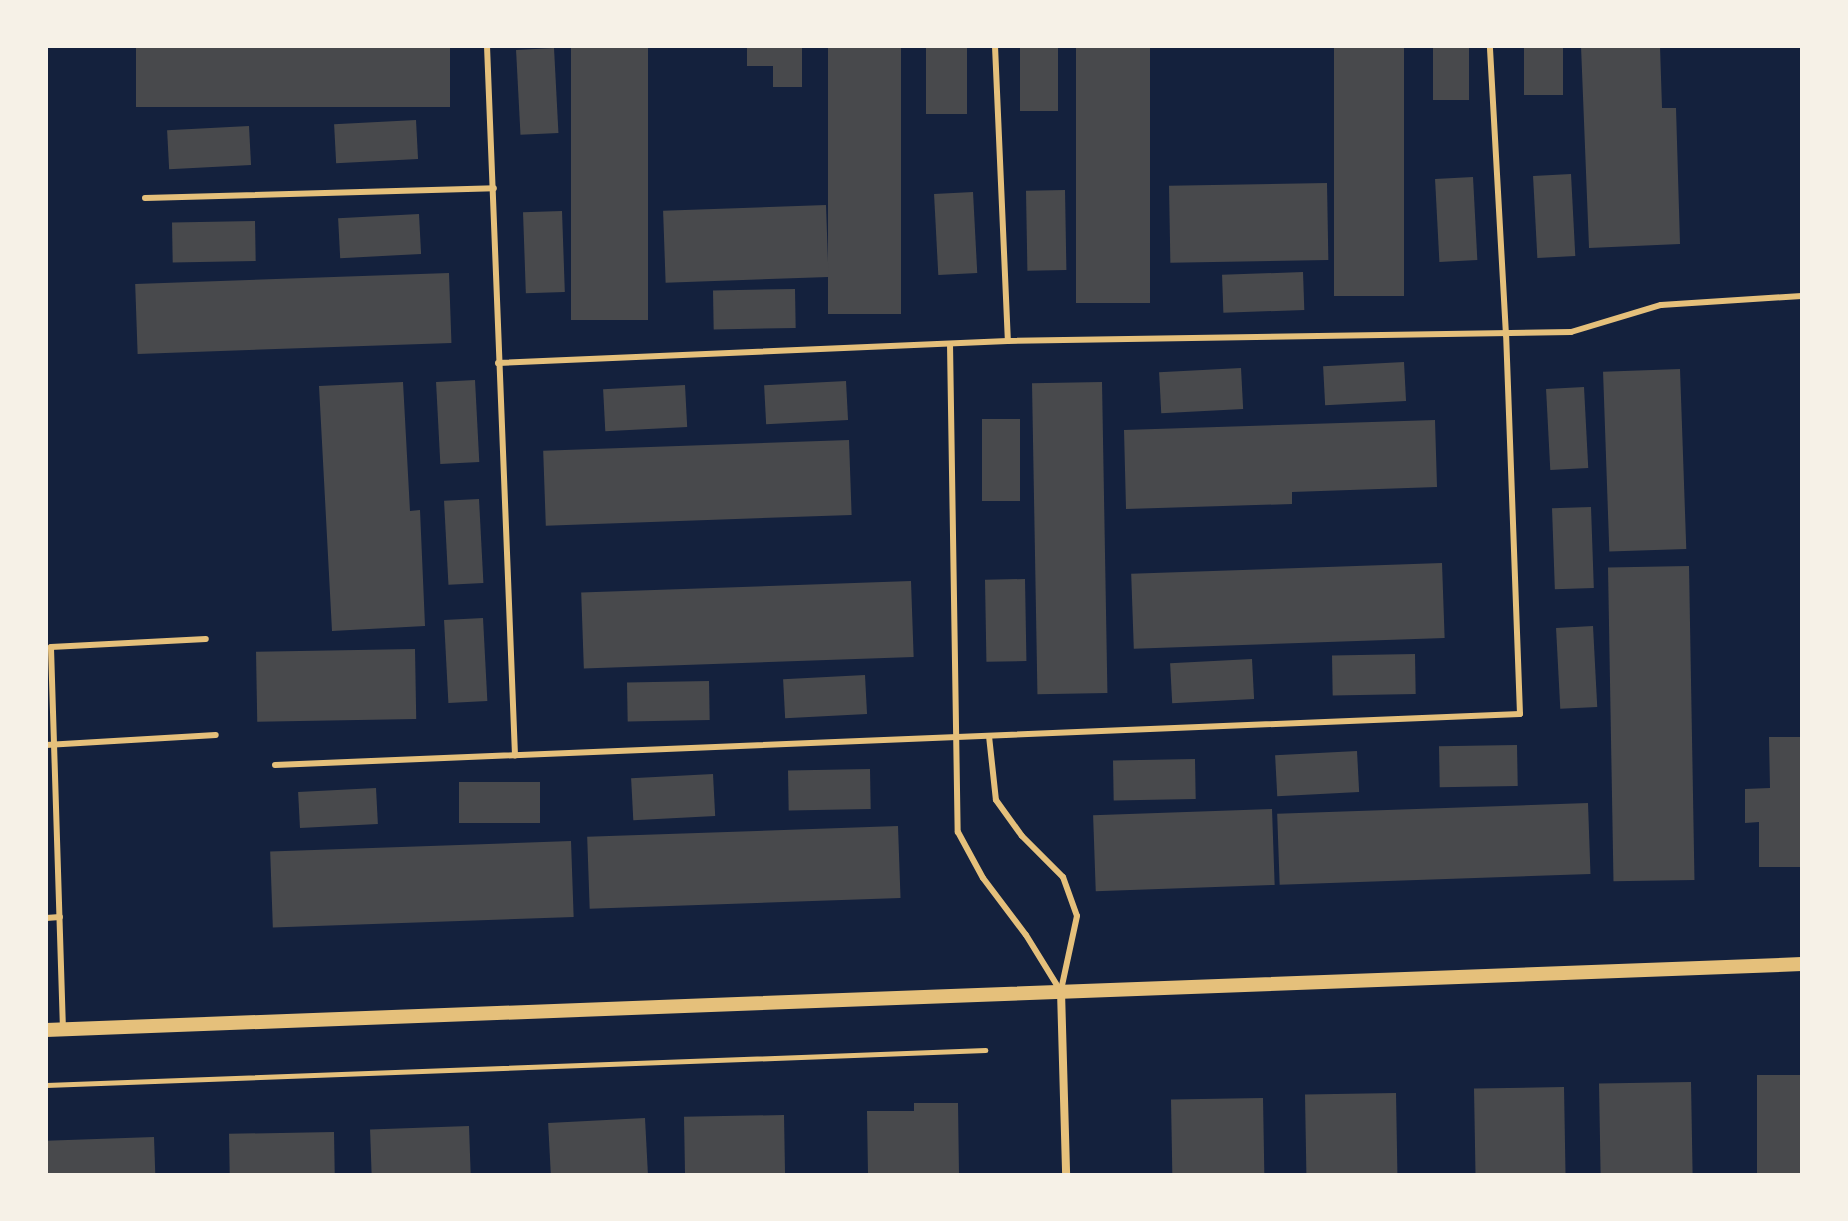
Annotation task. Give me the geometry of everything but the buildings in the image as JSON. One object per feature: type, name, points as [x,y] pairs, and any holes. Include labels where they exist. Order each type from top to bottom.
[{"type":"street","points":[[46,1030],[1802,964]]},
{"type":"street","points":[[1061,990],[1066,1175]]},
{"type":"lane","points":[[487,46],[515,755]]},
{"type":"lane","points":[[995,46],[1008,341]]},
{"type":"lane","points":[[275,765],[1520,714],[1506,335],[1490,46]]},
{"type":"lane","points":[[145,198],[494,188]]},
{"type":"lane","points":[[498,363],[1008,341],[1571,332],[1661,305],[1802,296]]},
{"type":"lane","points":[[950,344],[958,832],[983,878],[1026,935],[1061,990]]},
{"type":"lane","points":[[63,1030],[49,644],[206,639]]},
{"type":"lane","points":[[46,745],[216,735]]},
{"type":"lane","points":[[989,736],[996,800],[1022,836],[1063,877],[1077,916],[1061,990]]},
{"type":"lane","points":[[46,918],[60,917]]},
{"type":"path","points":[[46,1085],[985,1050]]}]
